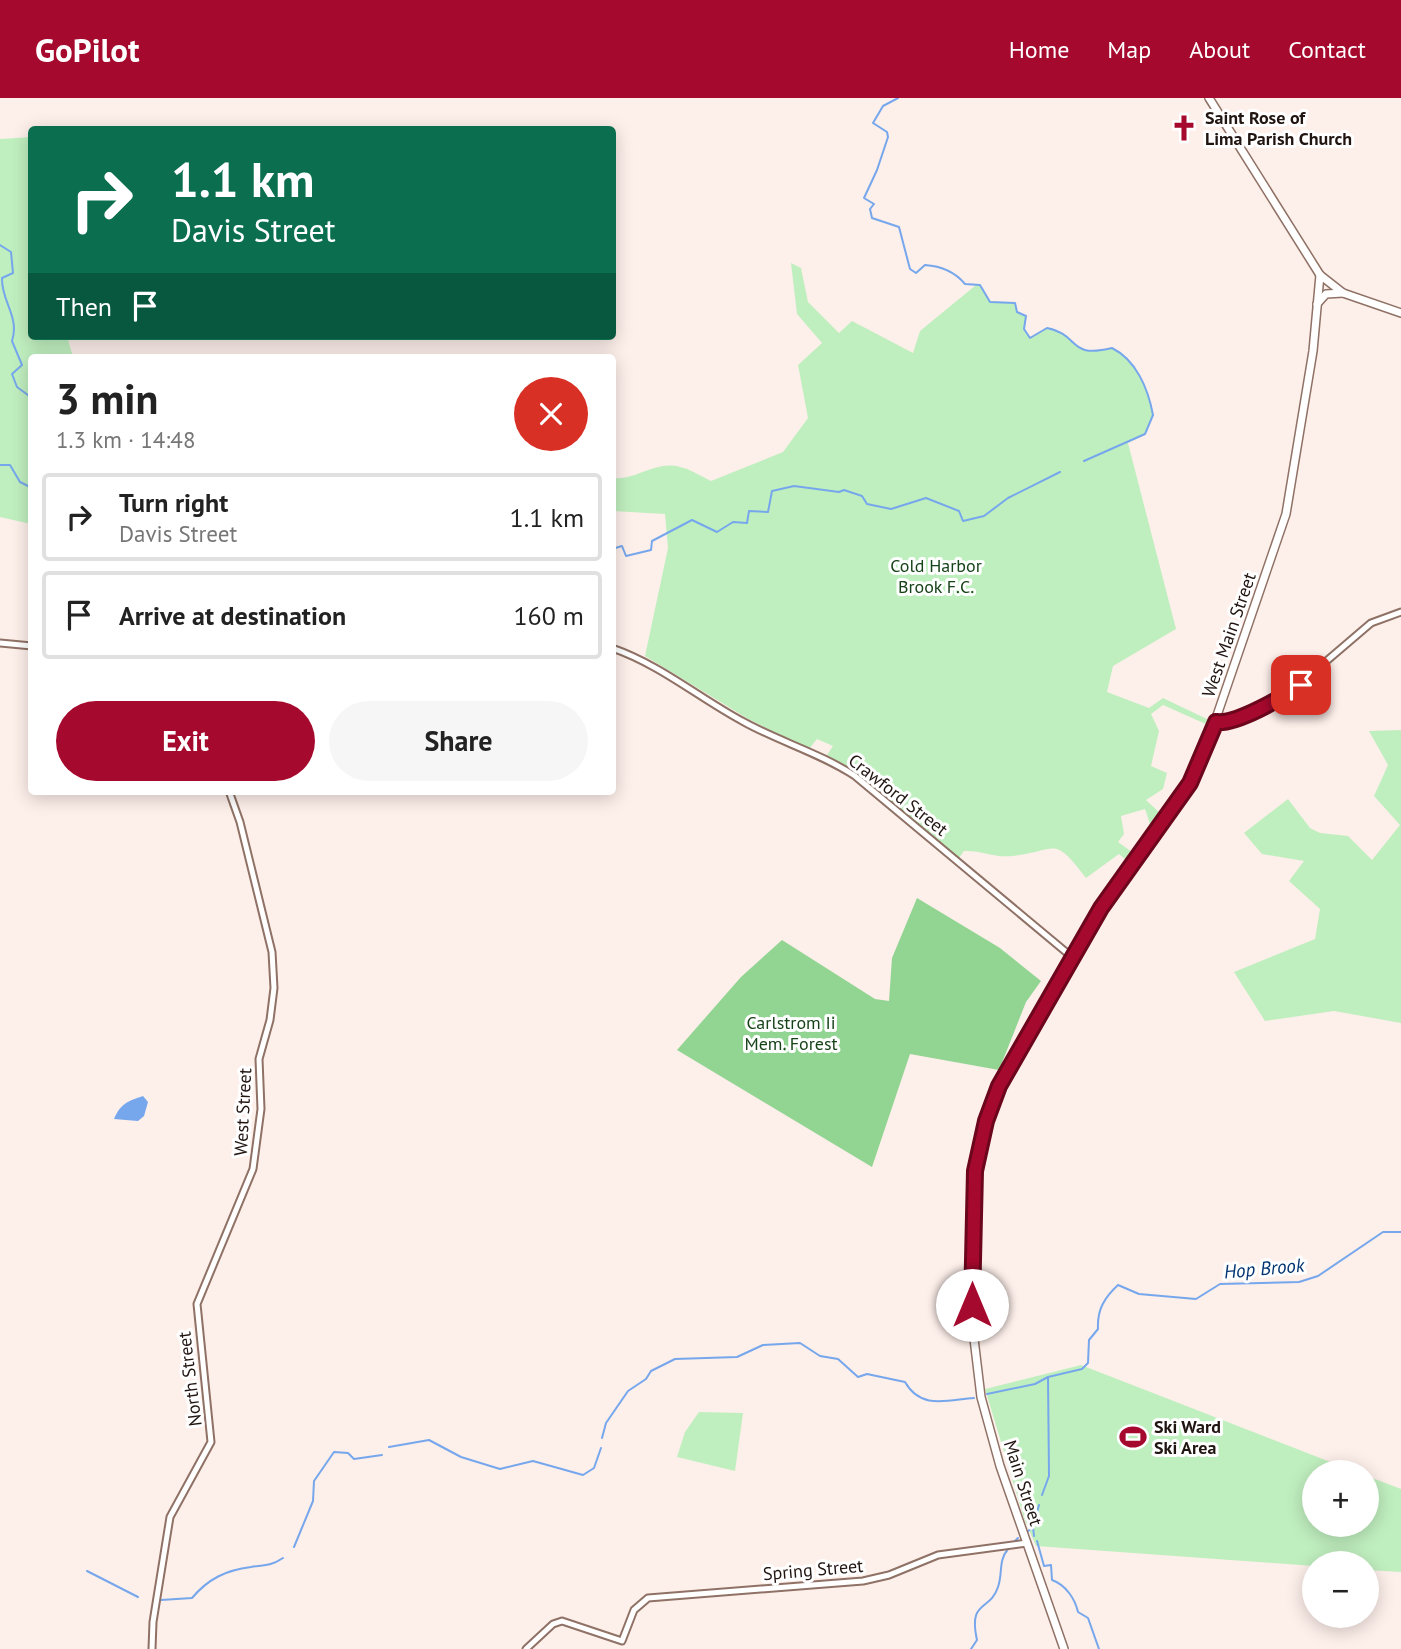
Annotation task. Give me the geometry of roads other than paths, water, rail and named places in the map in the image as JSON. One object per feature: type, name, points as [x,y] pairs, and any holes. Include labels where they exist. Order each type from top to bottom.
[{"type":"main road","points":[[1209,98],[1298,245],[1320,275],[1343,293],[1401,313]]},
{"type":"main road","name":"West Main Street","points":[[972,1322],[973,1189],[986,1121],[1007,1068],[1117,882],[1190,783],[1216,722],[1286,514],[1307,388],[1320,275]]},
{"type":"main road","points":[[1317,304],[1326,294],[1343,293]]},
{"type":"main road","name":"Main Street","points":[[972,1322],[981,1396],[1027,1543],[1064,1649]]},
{"type":"street","points":[[1216,722],[1231,720],[1289,693],[1371,624],[1401,612]]},
{"type":"street","points":[[0,643],[28,646]]},
{"type":"street","name":"Crawford Street","points":[[616,650],[661,670],[750,725],[821,755],[855,775],[1072,957]]},
{"type":"street","name":"West Street","points":[[215,1266],[247,1188],[256,1157],[261,1108],[259,1059],[270,1020],[275,980],[272,952],[240,822],[230,795]]},
{"type":"street","name":"North Street","points":[[152,1649],[153,1622],[170,1517],[211,1442],[196,1310],[215,1266]]},
{"type":"street","name":"Spring Street","points":[[526,1649],[552,1624],[562,1621],[622,1641],[634,1611],[648,1598],[863,1581],[889,1575],[938,1555],[1027,1543]]},
{"type":"water","points":[[143,1096],[148,1102],[144,1116],[138,1121],[114,1119],[125,1104]]},
{"type":"waterway","points":[[898,98],[883,106],[873,123],[887,132],[888,137],[864,198],[874,204],[870,209],[872,218],[899,227],[910,269],[916,273],[925,265],[936,267],[947,270],[965,284],[980,285],[990,302],[1015,303],[1017,312],[1026,316],[1024,329],[1030,338],[1047,328],[1058,331],[1081,348],[1098,351],[1112,348],[1128,360],[1140,376],[1153,415],[1145,434],[1084,461]]},
{"type":"waterway","points":[[0,245],[11,252],[13,273],[2,278],[2,286],[14,324],[12,341],[22,365],[12,374],[17,387],[28,395]]},
{"type":"waterway","points":[[0,465],[10,465],[20,482],[28,486]]},
{"type":"waterway","points":[[616,548],[622,546],[626,556],[651,550],[652,541],[692,520],[717,532],[733,522],[747,523],[749,511],[768,512],[772,491],[794,486],[839,492],[844,490],[862,496],[867,504],[891,509],[926,498],[959,511],[963,521],[984,516],[1008,498],[1060,472]]},
{"type":"waterway","name":"Hop Brook","points":[[1042,1495],[1049,1476],[1048,1377],[1082,1369],[1088,1363],[1089,1340],[1098,1329],[1100,1310],[1118,1285],[1139,1294],[1196,1299],[1220,1284],[1299,1282],[1318,1276],[1383,1232],[1401,1232]]},
{"type":"waterway","points":[[602,1438],[606,1423],[628,1391],[646,1379],[651,1371],[675,1359],[737,1357],[763,1345],[800,1343],[820,1356],[838,1359],[858,1377],[867,1374],[905,1382],[911,1391],[927,1400],[974,1398]]},
{"type":"waterway","points":[[987,1394],[1035,1384],[1048,1377]]},
{"type":"waterway","points":[[389,1447],[429,1440],[461,1457],[500,1469],[533,1461],[583,1475],[594,1468],[601,1448]]},
{"type":"waterway","points":[[294,1547],[313,1501],[314,1481],[334,1452],[348,1453],[354,1459],[382,1455]]},
{"type":"waterway","name":"Hop Brook","points":[[1027,1532],[1033,1527],[1039,1505]]},
{"type":"waterway","name":"Hop Brook","points":[[1033,1527],[1034,1536]]},
{"type":"waterway","name":"Hop Brook","points":[[1014,1542],[1018,1538]]},
{"type":"waterway","points":[[1037,1541],[1044,1566],[1051,1565],[1052,1580],[1066,1589],[1078,1612],[1088,1618],[1099,1649]]},
{"type":"waterway","name":"Hop Brook","points":[[971,1649],[977,1640],[975,1618],[994,1595],[1003,1558],[1008,1549]]},
{"type":"waterway","points":[[161,1600],[192,1598],[204,1586],[226,1573],[271,1564],[283,1558]]},
{"type":"waterway","points":[[87,1571],[138,1597]]},
{"type":"place","name":"Saint Rose of Lima Parish Church","points":[[1184,128]]},
{"type":"place","name":"Ski Ward Ski Area","points":[[1133,1437]]},
{"type":"park label","name":"Cold Harbor Brook F.C.","points":[[936,576]]},
{"type":"park label","name":"Carlstrom Ii Mem. Forest","points":[[791,1033]]}]
